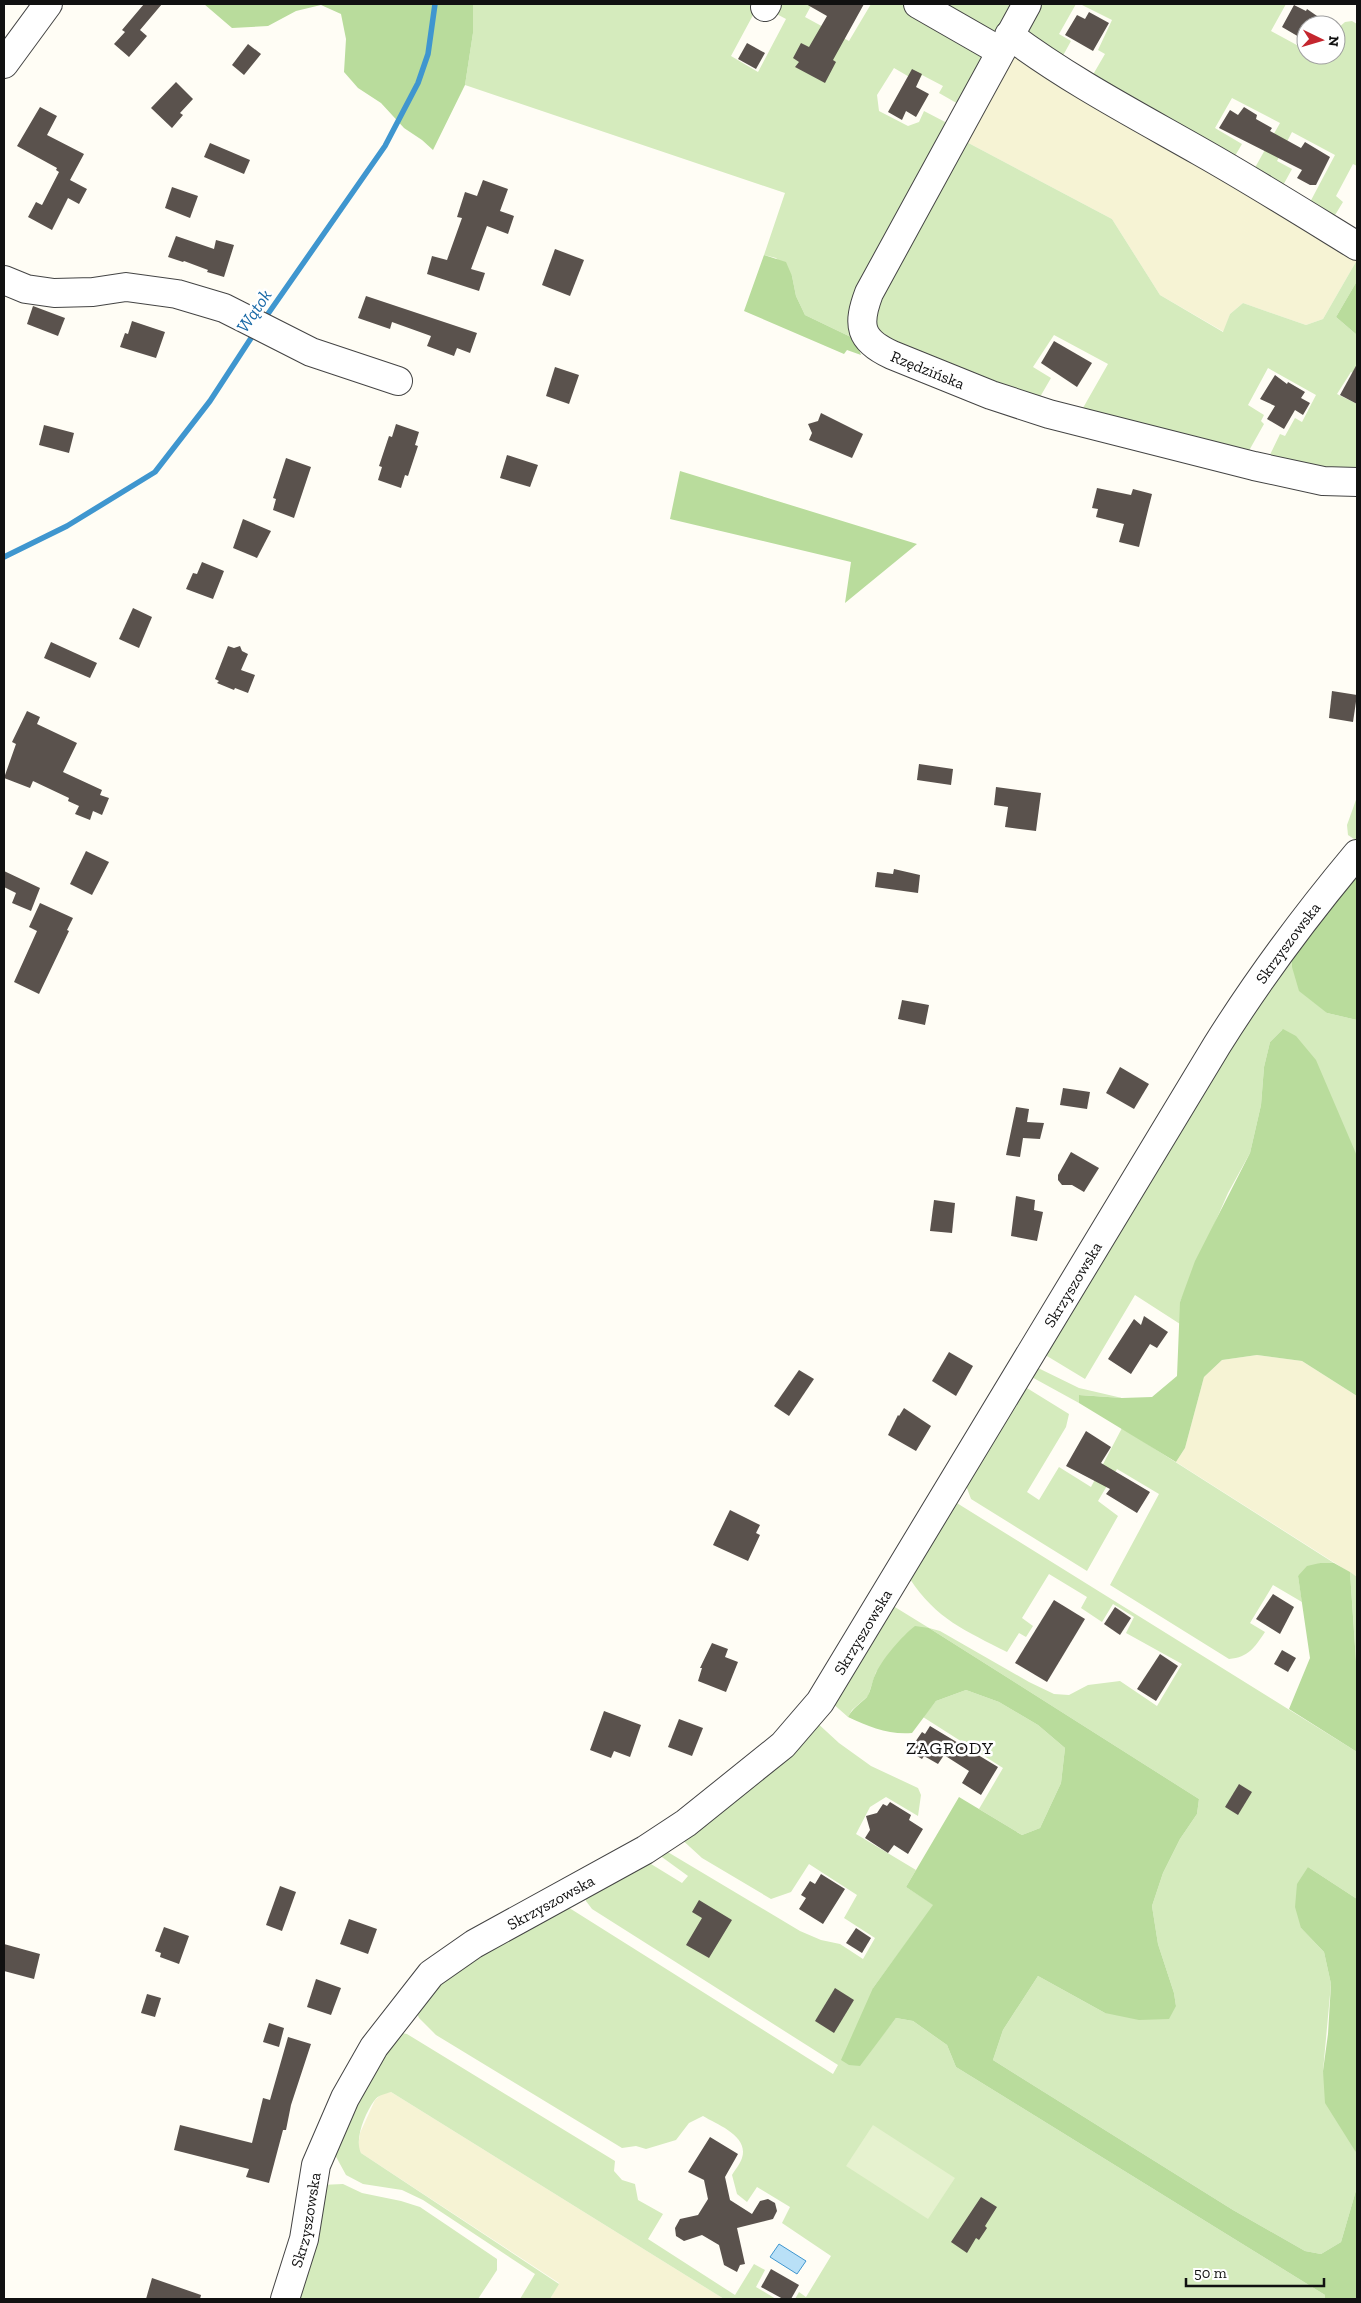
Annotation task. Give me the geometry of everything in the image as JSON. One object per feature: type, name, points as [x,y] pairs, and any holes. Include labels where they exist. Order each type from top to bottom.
[{"type":"street","points":[[4,64],[48,4]]},
{"type":"street","points":[[918,4],[1004,43],[1031,51],[1108,100],[1203,153],[1357,246]]},
{"type":"street","name":"Rzędzińska","points":[[1027,4],[869,292],[862,312],[862,326],[868,339],[878,348],[892,354],[991,395],[1049,414],[1254,466],[1323,481],[1357,482]]},
{"type":"street","points":[[4,280],[26,289],[54,294],[93,292],[126,287],[169,293],[229,311],[311,352],[398,381]]},
{"type":"street","name":"Skrzyszowska","points":[[285,2299],[304,2239],[316,2165],[345,2098],[374,2047],[431,1974],[474,1944],[646,1850],[686,1823],[783,1745],[811,1713],[820,1702],[1231,1022],[1284,945],[1357,854]]},
{"type":"shaded area","points":[[1012,51],[1357,251],[1357,260],[1323,319],[1306,325],[1243,303],[1230,314],[1224,332],[1160,295],[1112,219],[959,138]]},
{"type":"shaded area","points":[[1257,1355],[1302,1361],[1357,1396],[1357,1577],[1176,1462],[1185,1448],[1204,1377],[1222,1360]]},
{"type":"shaded area","points":[[391,2092],[724,2299],[550,2299],[559,2283],[361,2153],[358,2147],[360,2133],[375,2100],[382,2094]]},
{"type":"green space","points":[[204,4],[473,4],[473,33],[465,85],[433,150],[404,128],[381,103],[358,88],[344,72],[346,39],[341,14],[321,5],[296,11],[268,26],[232,28]]},
{"type":"green space","points":[[473,4],[759,4],[731,56],[758,72],[786,19],[771,11],[775,4],[812,4],[805,17],[849,41],[871,4],[903,4],[986,50],[983,62],[960,105],[939,93],[943,86],[922,75],[918,82],[894,68],[877,95],[879,111],[908,126],[919,122],[924,111],[949,124],[855,339],[805,315],[796,296],[792,276],[776,258],[764,255],[785,193],[465,85],[473,33]]},
{"type":"green space","points":[[930,4],[1022,4],[999,41]]},
{"type":"green space","points":[[1037,4],[1076,4],[1059,34],[1071,41],[1060,61],[1032,46],[1028,31]]},
{"type":"green space","points":[[1080,4],[1286,4],[1271,31],[1296,45],[1296,65],[1346,65],[1346,22],[1352,21],[1357,24],[1357,166],[1353,164],[1336,196],[1343,202],[1332,220],[1308,206],[1335,155],[1292,132],[1277,161],[1292,169],[1281,189],[1252,173],[1280,123],[1232,98],[1215,128],[1242,144],[1232,161],[1091,78],[1105,54],[1098,50],[1112,20]]},
{"type":"green space","points":[[959,138],[1112,219],[1160,295],[1223,332],[1230,314],[1243,303],[1306,325],[1323,319],[1357,260],[1357,281],[1336,317],[1357,335],[1357,375],[1351,372],[1337,394],[1357,404],[1357,476],[1268,459],[1280,434],[1285,436],[1295,418],[1302,422],[1316,395],[1268,368],[1248,405],[1264,415],[1261,421],[1264,424],[1246,456],[1079,415],[1108,364],[1054,335],[1033,367],[1051,378],[1040,397],[1005,385],[996,390],[882,340],[871,328],[877,290]]},
{"type":"green space","points":[[764,255],[786,262],[792,276],[796,296],[805,315],[855,339],[861,355],[847,350],[844,354],[744,311]]},
{"type":"green space","points":[[1357,281],[1357,335],[1336,317]]},
{"type":"green space","points":[[680,471],[917,544],[845,603],[851,562],[670,519]]},
{"type":"green space","points":[[1357,797],[1357,841],[1348,835],[1347,825]]},
{"type":"green space","points":[[1357,867],[1357,1020],[1327,1013],[1299,991],[1292,967],[1292,946]]},
{"type":"green space","points":[[1292,946],[1327,1013],[1357,1020],[1357,1156],[1282,1030],[1270,1042],[1264,1067],[1261,1105],[1250,1153],[1228,1193],[1180,1302],[1180,1324],[1135,1295],[1085,1379],[1042,1353]]},
{"type":"green space","points":[[1283,1029],[1296,1036],[1316,1060],[1357,1156],[1357,1396],[1302,1361],[1257,1355],[1222,1360],[1204,1377],[1185,1448],[1176,1462],[1079,1403],[1079,1395],[1122,1398],[1152,1397],[1177,1376],[1180,1302],[1195,1261],[1250,1153],[1261,1105],[1264,1067],[1270,1042]]},
{"type":"green space","points":[[1034,1366],[1079,1388],[1122,1398],[1080,1395],[1079,1403],[1028,1375]]},
{"type":"green space","points":[[1022,1385],[1069,1414],[1066,1427],[1027,1492],[1039,1500],[1059,1467],[1091,1487],[1122,1428],[1334,1563],[1320,1563],[1298,1576],[1302,1602],[1273,1585],[1250,1623],[1265,1632],[1258,1643],[1246,1654],[1229,1659],[1110,1585],[1159,1494],[1117,1469],[1098,1501],[1118,1516],[1087,1571],[971,1499],[964,1480]]},
{"type":"green space","points":[[952,1500],[1357,1752],[1357,1899],[1308,1867],[1301,1928],[1324,1952],[1331,1984],[1323,2071],[1347,2135],[1357,2154],[1357,2187],[1341,2242],[1321,2254],[1305,2251],[1233,2210],[993,2060],[1003,2030],[1038,1976],[1105,2013],[1176,2006],[1174,1993],[1158,1944],[1152,1906],[1163,1873],[1180,1839],[1197,1814],[1199,1799],[929,1628],[940,1631],[1029,1682],[1054,1694],[1069,1695],[1088,1685],[1120,1681],[1157,1706],[1182,1664],[1126,1633],[1134,1617],[1113,1604],[1102,1622],[1081,1608],[1087,1597],[1049,1574],[1022,1618],[1033,1626],[1026,1637],[1019,1633],[1007,1652],[953,1623],[930,1604],[910,1579]]},
{"type":"green space","points":[[1320,1563],[1334,1563],[1350,1572],[1357,1676],[1357,1752],[1289,1709],[1310,1658],[1298,1576],[1307,1566]]},
{"type":"green space","points":[[1350,1572],[1357,1577],[1357,1676]]},
{"type":"green space","points":[[890,1604],[929,1628],[876,1672],[868,1696],[852,1710],[848,1717],[831,1702]]},
{"type":"green space","points":[[915,1626],[929,1628],[1199,1799],[1197,1814],[1180,1839],[1163,1873],[1152,1906],[1158,1944],[1174,1993],[1176,2006],[1169,2019],[1139,2020],[1105,2013],[1038,1976],[1003,2030],[993,2060],[1233,2210],[1305,2251],[1321,2254],[1341,2242],[1357,2187],[1357,2299],[1325,2299],[1325,2295],[956,2067],[947,2045],[913,2021],[896,2018],[860,2066],[849,2065],[841,2060],[873,1988],[933,1905],[906,1887],[959,1797],[1022,1835],[1040,1828],[1061,1783],[1065,1748],[1038,1725],[999,1702],[966,1690],[936,1701],[912,1733],[895,1733],[879,1730],[848,1717],[867,1697],[875,1675],[887,1655]]},
{"type":"green space","points":[[966,1690],[999,1702],[1038,1725],[1065,1748],[1061,1783],[1040,1828],[1022,1835],[979,1809],[1003,1768],[923,1717],[936,1701]]},
{"type":"green space","points":[[814,1720],[839,1743],[871,1766],[918,1788],[921,1795],[918,1816],[886,1797],[870,1807],[856,1834],[916,1870],[906,1887],[934,1905],[873,1988],[881,2037],[896,2018],[913,2021],[947,2045],[956,2067],[1325,2295],[1325,2299],[795,2299],[799,2292],[806,2297],[831,2256],[782,2223],[790,2207],[757,2187],[747,2202],[737,2194],[732,2175],[742,2158],[743,2150],[737,2137],[731,2132],[703,2116],[689,2123],[676,2140],[646,2149],[636,2146],[622,2148],[436,2035],[419,2018],[415,2008],[450,1972],[563,1904],[833,2074],[838,2065],[592,1909],[586,1901],[585,1892],[641,1861],[651,1864],[682,1883],[688,1876],[655,1852],[661,1848],[800,1931],[821,1940],[840,1944],[863,1959],[875,1938],[844,1918],[857,1895],[809,1864],[791,1892],[771,1899],[702,1858],[678,1836]]},
{"type":"green space","points":[[1308,1867],[1357,1899],[1357,2154],[1325,2103],[1323,2071],[1328,2034],[1331,1984],[1324,1952],[1301,1928],[1295,1907],[1297,1884]]},
{"type":"green space","points":[[397,2032],[407,2034],[615,2161],[614,2171],[622,2180],[635,2184],[638,2200],[663,2214],[648,2239],[735,2295],[754,2264],[765,2270],[756,2287],[776,2299],[724,2299],[391,2092],[378,2097],[364,2119],[359,2141],[361,2153],[559,2284],[550,2299],[520,2299],[535,2274],[423,2200],[402,2190],[363,2184],[346,2175],[334,2153],[353,2102]]},
{"type":"green space","points":[[873,2125],[955,2178],[928,2219],[846,2166]]},
{"type":"green space","points":[[343,2184],[362,2193],[420,2207],[497,2259],[497,2270],[478,2299],[293,2299],[321,2185]]},
{"type":"water","points":[[779,2244],[806,2261],[797,2274],[770,2257]]},
{"type":"building","points":[[144,4],[162,4],[140,30],[147,36],[129,57],[114,44],[125,32],[122,30]]},
{"type":"building","points":[[806,4],[864,4],[833,60],[836,62],[825,83],[795,67],[799,62],[793,58],[801,43],[809,47],[827,16]]},
{"type":"building","points":[[1294,5],[1306,11],[1307,9],[1316,15],[1296,15],[1296,35],[1282,27]]},
{"type":"building","points":[[1089,12],[1109,23],[1093,51],[1065,35],[1077,15],[1085,19]]},
{"type":"building","points":[[747,43],[765,53],[756,69],[738,59]]},
{"type":"building","points":[[248,44],[261,54],[244,75],[232,65]]},
{"type":"building","points":[[912,69],[922,74],[916,87],[929,94],[916,117],[906,111],[902,120],[888,112]]},
{"type":"building","points":[[176,82],[193,99],[180,113],[183,115],[172,128],[151,108]]},
{"type":"building","points":[[40,107],[57,116],[47,135],[84,154],[70,180],[87,189],[79,204],[68,198],[52,230],[28,217],[36,202],[42,205],[59,172],[56,170],[57,168],[17,146]]},
{"type":"building","points":[[1244,107],[1257,115],[1256,119],[1272,128],[1270,131],[1301,148],[1305,142],[1330,157],[1316,185],[1310,185],[1297,178],[1302,170],[1219,128],[1230,110],[1238,115]]},
{"type":"building","points":[[210,143],[250,160],[244,174],[204,157]]},
{"type":"building","points":[[483,180],[508,189],[500,211],[514,216],[508,234],[487,226],[471,269],[485,273],[479,291],[427,274],[432,256],[447,260],[462,218],[457,217],[465,192],[477,196]]},
{"type":"building","points":[[172,187],[198,196],[190,218],[165,208]]},
{"type":"building","points":[[176,236],[214,249],[216,240],[234,245],[224,277],[207,272],[208,270],[184,261],[168,257]]},
{"type":"building","points":[[555,249],[584,260],[570,296],[542,285]]},
{"type":"building","points":[[366,296],[477,333],[470,353],[457,348],[454,356],[427,346],[431,336],[392,322],[390,329],[358,318]]},
{"type":"building","points":[[33,306],[65,318],[58,336],[27,324]]},
{"type":"building","points":[[132,321],[165,332],[156,358],[120,347],[125,333],[128,334]]},
{"type":"building","points":[[1054,341],[1092,363],[1077,387],[1041,363]]},
{"type":"building","points":[[1357,364],[1357,404],[1340,395]]},
{"type":"building","points":[[555,367],[579,375],[569,404],[546,396]]},
{"type":"building","points":[[1275,375],[1287,384],[1288,382],[1305,392],[1301,398],[1310,403],[1303,415],[1295,410],[1284,429],[1267,419],[1275,406],[1260,399]]},
{"type":"building","points":[[821,413],[863,434],[852,458],[809,440],[812,433],[808,424],[818,421]]},
{"type":"building","points":[[396,424],[419,432],[415,445],[418,446],[408,476],[405,475],[401,488],[378,480],[382,467],[379,466],[389,436],[392,437]]},
{"type":"building","points":[[44,425],[74,433],[69,453],[39,445]]},
{"type":"building","points":[[507,455],[538,465],[530,487],[500,478]]},
{"type":"building","points":[[286,458],[311,467],[294,518],[273,510],[276,499],[273,498]]},
{"type":"building","points":[[1097,488],[1131,495],[1133,489],[1152,494],[1139,547],[1119,542],[1124,524],[1096,517],[1098,509],[1092,508]]},
{"type":"building","points":[[243,519],[271,531],[257,558],[233,548]]},
{"type":"building","points":[[202,562],[224,571],[213,599],[186,589],[193,573],[197,574]]},
{"type":"building","points":[[133,608],[152,617],[139,648],[119,639]]},
{"type":"building","points":[[51,642],[97,663],[90,678],[44,658]]},
{"type":"building","points":[[228,646],[234,648],[240,646],[242,651],[248,654],[241,670],[255,675],[248,693],[217,683],[219,681],[215,679]]},
{"type":"building","points":[[1332,691],[1357,695],[1353,722],[1329,718]]},
{"type":"building","points":[[27,711],[40,717],[37,724],[77,743],[63,772],[102,790],[100,795],[109,798],[102,815],[93,811],[90,820],[75,814],[79,806],[68,801],[69,798],[33,781],[30,788],[4,778],[16,744],[12,742]]},
{"type":"building","points":[[919,764],[953,769],[951,785],[917,780]]},
{"type":"building","points":[[996,787],[1041,793],[1036,831],[1005,827],[1008,807],[994,805]]},
{"type":"building","points":[[86,851],[109,862],[92,895],[70,884]]},
{"type":"building","points":[[894,869],[920,875],[918,893],[875,887],[877,872],[893,874]]},
{"type":"building","points":[[4,871],[40,888],[31,911],[12,903],[16,893],[4,887]]},
{"type":"building","points":[[40,903],[73,918],[67,930],[69,931],[39,994],[14,982],[37,931],[29,927]]},
{"type":"building","points":[[902,1000],[929,1005],[925,1025],[898,1019]]},
{"type":"building","points":[[1120,1067],[1149,1084],[1134,1109],[1106,1093]]},
{"type":"building","points":[[1063,1088],[1090,1092],[1087,1109],[1060,1105]]},
{"type":"building","points":[[1016,1107],[1029,1109],[1027,1122],[1044,1123],[1040,1139],[1023,1138],[1020,1157],[1006,1155]]},
{"type":"building","points":[[1071,1152],[1099,1168],[1084,1192],[1072,1185],[1062,1185],[1058,1180],[1058,1175]]},
{"type":"building","points":[[1016,1196],[1035,1200],[1034,1210],[1043,1212],[1037,1241],[1011,1236]]},
{"type":"building","points":[[934,1200],[955,1203],[952,1233],[930,1231]]},
{"type":"building","points":[[1144,1316],[1168,1332],[1157,1348],[1150,1344],[1131,1374],[1108,1359],[1134,1319],[1141,1325]]},
{"type":"building","points":[[949,1352],[973,1366],[956,1396],[932,1381]]},
{"type":"building","points":[[799,1370],[814,1379],[789,1416],[774,1406]]},
{"type":"building","points":[[904,1408],[931,1426],[916,1451],[888,1435],[898,1415]]},
{"type":"building","points":[[1086,1431],[1111,1447],[1101,1463],[1150,1492],[1137,1513],[1106,1494],[1110,1489],[1066,1466]]},
{"type":"building","points":[[730,1510],[760,1525],[756,1533],[760,1535],[748,1561],[713,1545]]},
{"type":"building","points":[[1273,1594],[1294,1607],[1280,1634],[1256,1619]]},
{"type":"building","points":[[1054,1600],[1085,1619],[1047,1682],[1015,1663]]},
{"type":"building","points":[[1115,1607],[1131,1618],[1120,1635],[1104,1624]]},
{"type":"building","points":[[712,1643],[728,1649],[725,1657],[738,1662],[726,1692],[698,1681],[702,1668],[700,1668]]},
{"type":"building","points":[[1282,1650],[1296,1658],[1288,1672],[1274,1664]]},
{"type":"building","points":[[1160,1654],[1178,1666],[1156,1701],[1137,1689]]},
{"type":"building","points":[[604,1711],[641,1725],[630,1757],[614,1751],[611,1758],[590,1750]]},
{"type":"building","points":[[679,1719],[703,1728],[692,1756],[668,1747]]},
{"type":"building","points":[[930,1726],[998,1767],[981,1795],[962,1783],[969,1771],[944,1755],[938,1764],[924,1756],[922,1759],[909,1751],[922,1732],[925,1734]]},
{"type":"building","points":[[1239,1784],[1252,1792],[1238,1815],[1225,1807]]},
{"type":"building","points":[[890,1802],[911,1815],[909,1820],[923,1829],[908,1854],[894,1845],[888,1853],[865,1838],[870,1830],[866,1816],[877,1813],[883,1804],[887,1806]]},
{"type":"building","points":[[821,1874],[845,1889],[823,1924],[799,1909],[806,1898],[801,1895],[810,1881],[815,1884]]},
{"type":"building","points":[[280,1886],[296,1892],[282,1931],[266,1925]]},
{"type":"building","points":[[699,1900],[732,1920],[709,1958],[686,1945],[702,1918],[692,1912]]},
{"type":"building","points":[[349,1919],[377,1929],[368,1954],[340,1944]]},
{"type":"building","points":[[164,1927],[189,1936],[179,1964],[160,1957],[161,1953],[155,1951]]},
{"type":"building","points":[[856,1928],[871,1938],[862,1953],[846,1943]]},
{"type":"building","points":[[4,1944],[40,1954],[34,1979],[4,1971]]},
{"type":"building","points":[[316,1979],[341,1988],[331,2015],[307,2007]]},
{"type":"building","points":[[835,1988],[854,2000],[834,2033],[815,2021]]},
{"type":"building","points":[[147,1994],[161,1998],[155,2017],[141,2013]]},
{"type":"building","points":[[269,2023],[284,2028],[279,2047],[263,2042]]},
{"type":"building","points":[[288,2037],[311,2044],[291,2105],[286,2130],[283,2130],[269,2183],[246,2177],[249,2169],[174,2150],[180,2125],[252,2143],[263,2098],[270,2100]]},
{"type":"building","points":[[710,2137],[738,2154],[725,2177],[730,2200],[752,2214],[760,2201],[768,2199],[775,2203],[777,2211],[773,2219],[737,2228],[745,2264],[740,2265],[737,2272],[724,2265],[719,2245],[702,2235],[684,2241],[676,2236],[675,2228],[680,2219],[698,2215],[708,2199],[704,2180],[688,2172]]},
{"type":"building","points":[[981,2197],[997,2207],[985,2226],[987,2228],[979,2240],[976,2238],[967,2253],[951,2242]]},
{"type":"building","points":[[771,2269],[799,2285],[791,2299],[783,2299],[761,2287]]},
{"type":"building","points":[[152,2278],[201,2295],[200,2299],[146,2299]]},
{"type":"waterway","name":"Wątok","points":[[263,321],[385,146],[418,83],[428,54],[435,4]]},
{"type":"waterway","name":"Wątok","points":[[4,557],[67,526],[155,472],[210,401],[255,332]]},
{"type":"district","name":"ZAGRODY","points":[[950,1748]]}]
